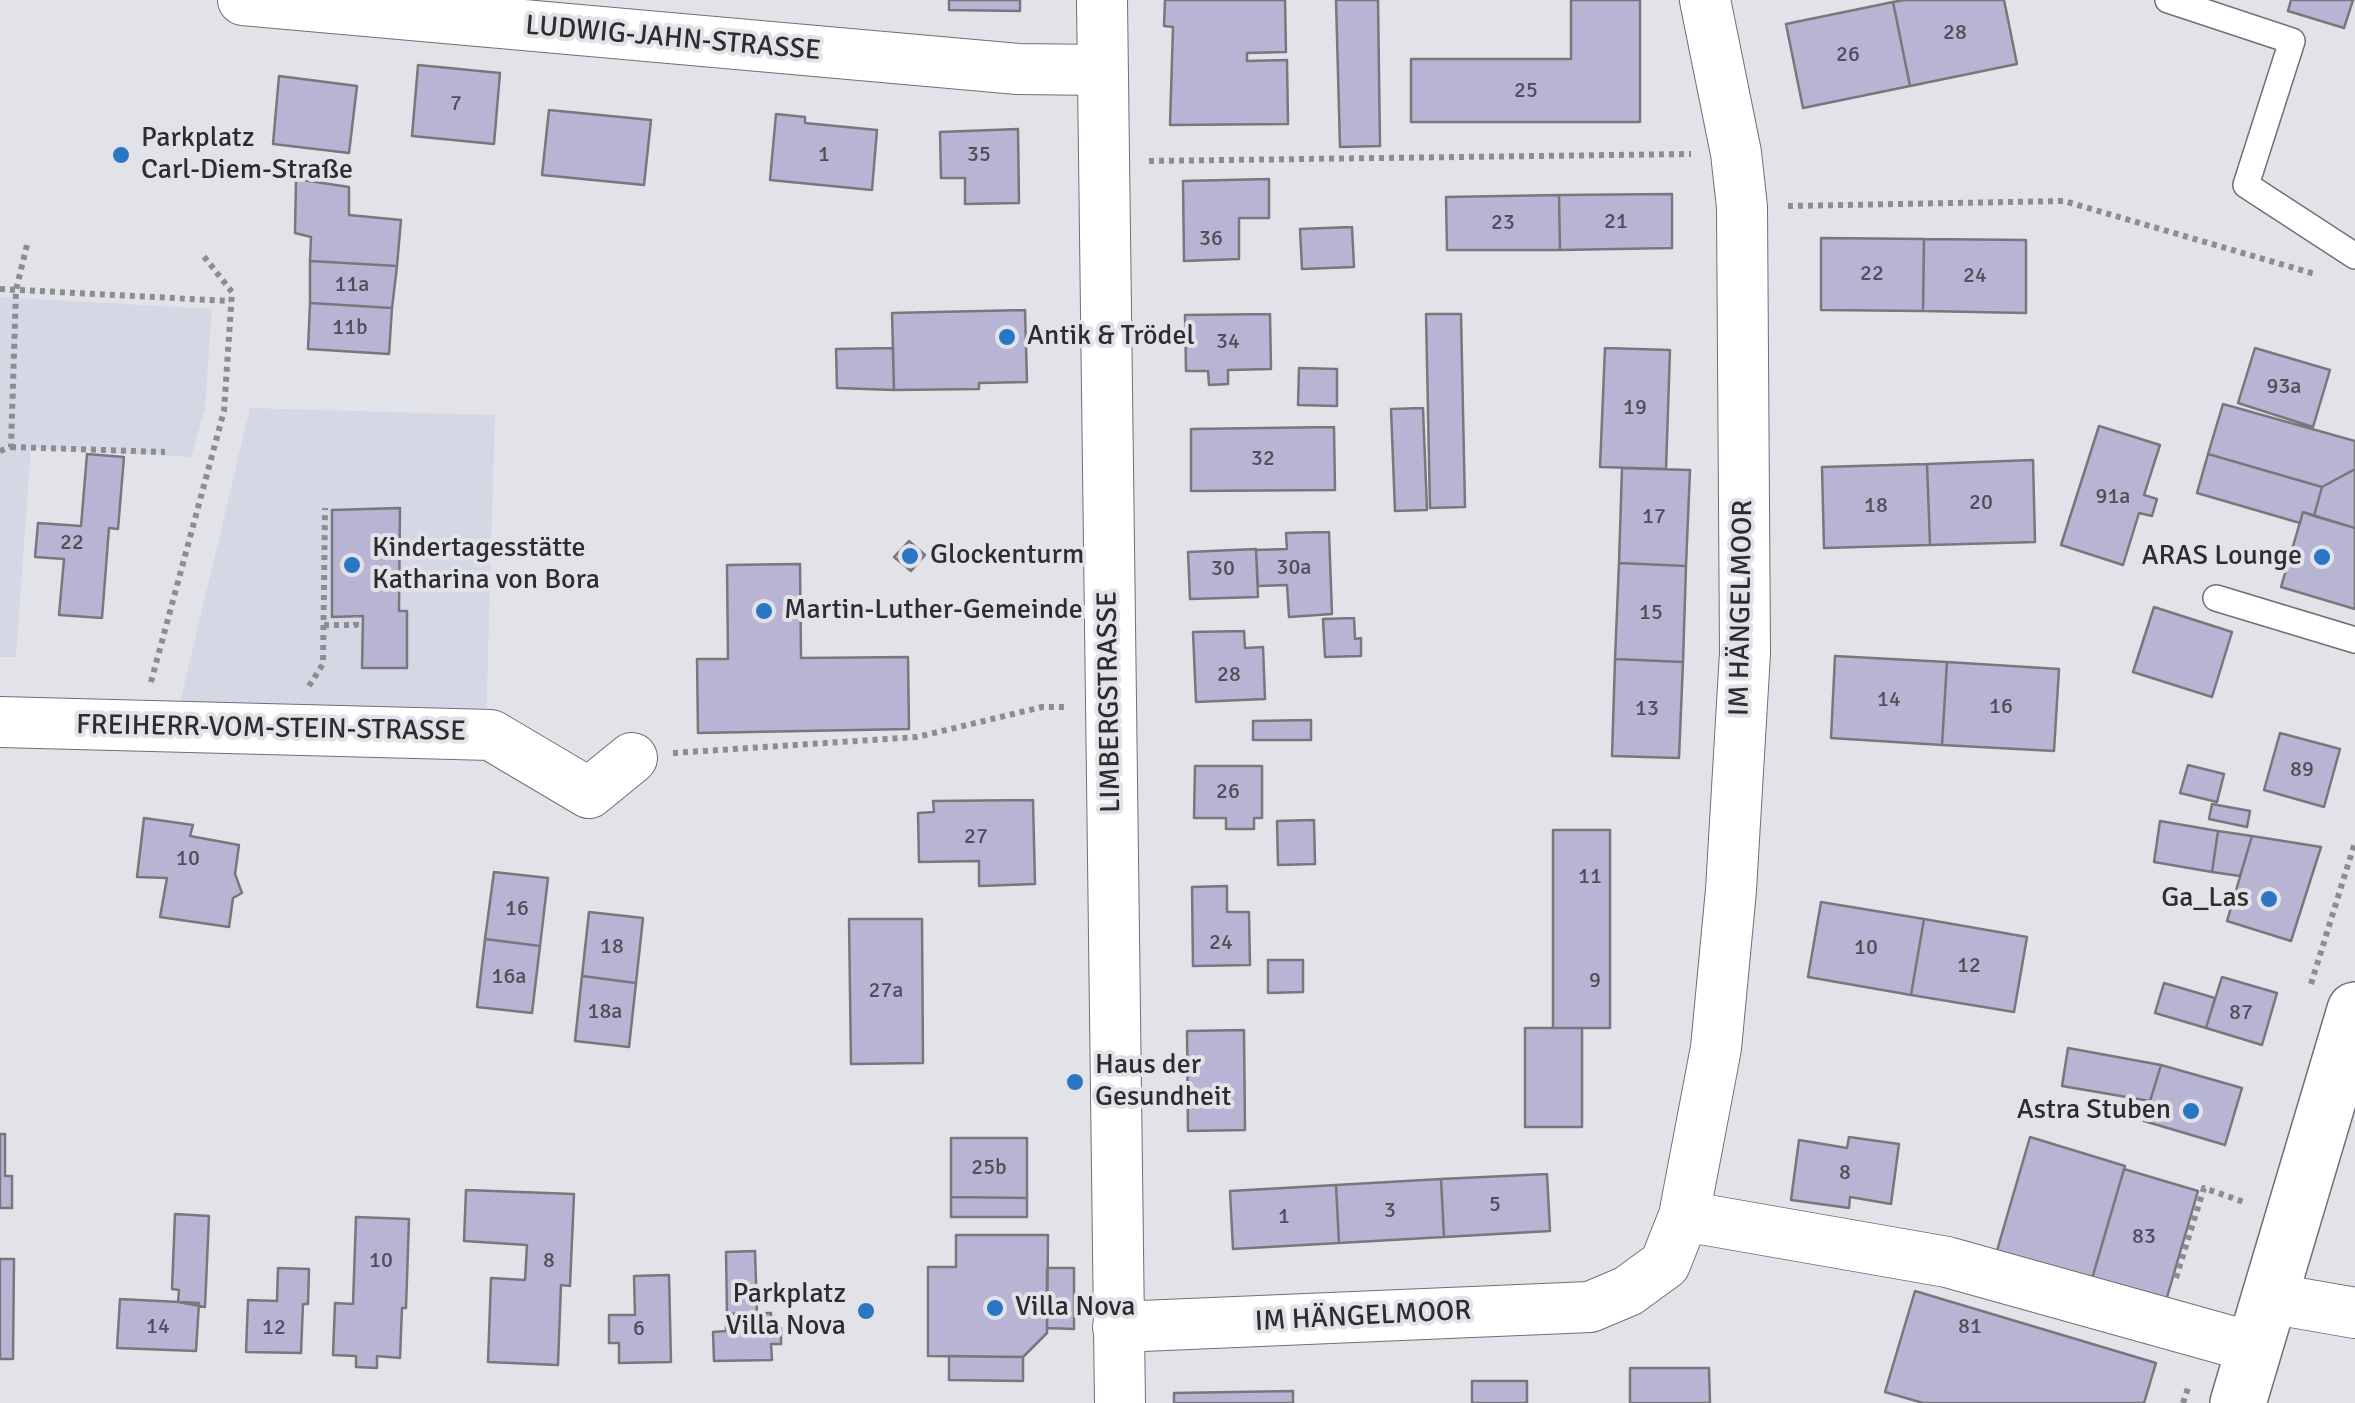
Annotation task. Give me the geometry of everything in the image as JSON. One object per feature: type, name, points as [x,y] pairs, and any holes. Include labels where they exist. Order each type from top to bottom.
[{"type":"street","name":"LUDWIG-JAHN-STRASSE","points":[[243,0],[998,68],[1103,70]]},
{"type":"street","name":"LIMBERGSTRASSE","points":[[1102,0],[1120,1403]]},
{"type":"street","name":"IM HÄNGELMOOR","points":[[1118,1328],[1590,1307],[1628,1292],[1665,1264],[1684,1216],[1716,1048],[1734,850],[1744,653],[1742,206],[1736,153],[1705,0]]},
{"type":"street","name":"FREIHERR-VOM-STEIN-STRASSE","points":[[0,722],[491,735],[589,794],[632,758]]},
{"type":"street","points":[[2238,1403],[2243,1326],[2355,1010]]},
{"type":"street","points":[[1684,1216],[1946,1262],[2243,1326],[2355,1313]]},
{"type":"lane","points":[[2168,0],[2292,41],[2246,185],[2355,256]]},
{"type":"lane","points":[[2216,598],[2355,640]]},
{"type":"path","points":[[1103,161],[1736,153]]},
{"type":"path","points":[[1742,206],[2064,201],[2318,275]]},
{"type":"path","points":[[11,446],[16,290],[27,245]]},
{"type":"path","points":[[139,727],[224,411],[232,292],[202,254]]},
{"type":"path","points":[[0,289],[230,301]]},
{"type":"path","points":[[0,451],[11,446],[165,452]]},
{"type":"path","points":[[282,730],[324,664],[324,508]]},
{"type":"path","points":[[324,626],[356,625],[356,616]]},
{"type":"path","points":[[632,758],[722,748],[916,737],[1042,707],[1110,708]]},
{"type":"path","points":[[2174,1284],[2204,1188],[2244,1202]]},
{"type":"shaded area","points":[[0,297],[212,309],[205,409],[191,457],[31,448],[16,657],[0,657]]},
{"type":"shaded area","name":"Kindertagesstätte Katharina von Bora","points":[[250,408],[495,415],[486,724],[177,715]]},
{"type":"building","points":[[949,0],[1020,0],[1020,11],[949,10]]},
{"type":"building","points":[[1165,0],[1285,0],[1286,52],[1247,53],[1247,61],[1287,60],[1288,124],[1170,125],[1173,27],[1164,26]]},
{"type":"building","points":[[1336,0],[1378,0],[1380,146],[1340,147]]},
{"type":"building","points":[[1571,0],[1640,0],[1640,122],[1411,122],[1411,59],[1571,59]]},
{"type":"building","points":[[2004,0],[2017,64],[1910,86],[1893,2]]},
{"type":"building","points":[[2291,0],[2353,0],[2344,28],[2288,11]]},
{"type":"building","points":[[1893,2],[1910,86],[1803,108],[1786,24]]},
{"type":"building","points":[[418,65],[500,73],[494,144],[412,136]]},
{"type":"building","points":[[279,76],[357,86],[349,153],[273,144]]},
{"type":"building","points":[[549,110],[651,120],[644,185],[542,175]]},
{"type":"building","points":[[776,114],[805,117],[805,123],[877,130],[872,190],[770,180]]},
{"type":"building","points":[[1018,129],[1019,203],[965,204],[965,178],[941,178],[940,132]]},
{"type":"building","points":[[296,179],[349,187],[349,215],[401,220],[397,266],[310,261],[311,237],[295,233]]},
{"type":"building","points":[[1269,179],[1269,218],[1239,218],[1239,259],[1184,261],[1183,181]]},
{"type":"building","points":[[1672,194],[1672,248],[1560,250],[1559,195]]},
{"type":"building","points":[[1559,195],[1560,250],[1447,250],[1446,197]]},
{"type":"building","points":[[1352,227],[1354,267],[1302,269],[1300,229]]},
{"type":"building","points":[[1821,238],[1924,239],[1923,311],[1821,310]]},
{"type":"building","points":[[1924,239],[2026,240],[2026,313],[1923,311]]},
{"type":"building","points":[[310,261],[397,266],[392,308],[310,303]]},
{"type":"building","points":[[310,303],[392,308],[389,354],[308,349]]},
{"type":"building","points":[[1025,310],[1027,382],[979,383],[979,389],[894,390],[892,313]]},
{"type":"building","points":[[1270,314],[1271,369],[1228,370],[1228,384],[1209,385],[1208,371],[1186,371],[1185,315]]},
{"type":"building","points":[[1426,314],[1461,314],[1465,507],[1430,508]]},
{"type":"building","points":[[893,348],[894,390],[837,388],[836,349]]},
{"type":"building","points":[[1605,348],[1670,350],[1666,469],[1600,467]]},
{"type":"building","points":[[2255,348],[2330,370],[2313,427],[2238,403]]},
{"type":"building","points":[[1299,368],[1337,369],[1337,406],[1298,405]]},
{"type":"building","points":[[2223,404],[2355,441],[2355,469],[2322,487],[2208,454]]},
{"type":"building","points":[[1423,408],[1427,510],[1395,511],[1391,409]]},
{"type":"building","points":[[2099,426],[2160,445],[2144,495],[2157,499],[2152,516],[2139,513],[2123,565],[2061,545]]},
{"type":"building","points":[[1334,427],[1335,490],[1191,491],[1191,429]]},
{"type":"building","points":[[87,454],[124,457],[118,529],[109,528],[102,618],[59,615],[64,559],[35,557],[38,523],[81,526]]},
{"type":"building","points":[[2208,454],[2322,487],[2314,516],[2303,512],[2300,523],[2197,493]]},
{"type":"building","points":[[2033,460],[2035,542],[1930,545],[1927,464]]},
{"type":"building","points":[[1927,464],[1930,545],[1824,548],[1822,467]]},
{"type":"building","points":[[1622,468],[1690,470],[1686,566],[1619,563]]},
{"type":"building","points":[[2355,469],[2355,528],[2314,516],[2322,487]]},
{"type":"building","points":[[400,508],[399,611],[407,611],[407,668],[362,668],[363,616],[332,617],[332,510]]},
{"type":"building","name":"ARAS Lounge","points":[[2303,512],[2355,528],[2355,609],[2281,587]]},
{"type":"building","points":[[1329,532],[1332,614],[1289,617],[1287,585],[1258,586],[1256,550],[1287,549],[1286,533]]},
{"type":"building","name":"Glockenturm","points":[[909,541],[925,555],[911,571],[894,557]]},
{"type":"building","points":[[1256,549],[1258,597],[1190,599],[1188,552]]},
{"type":"building","points":[[1619,563],[1686,566],[1683,662],[1615,659]]},
{"type":"building","name":"Martin-Luther-Gemeinde","points":[[800,564],[801,658],[908,657],[909,729],[698,733],[697,659],[728,659],[727,565]]},
{"type":"building","points":[[2154,607],[2232,632],[2212,697],[2133,672]]},
{"type":"building","points":[[1354,618],[1355,639],[1361,638],[1361,656],[1325,657],[1323,619]]},
{"type":"building","points":[[1244,631],[1245,648],[1263,647],[1265,699],[1196,702],[1193,632]]},
{"type":"building","points":[[1835,656],[1947,662],[1942,745],[1831,738]]},
{"type":"building","points":[[1615,659],[1683,662],[1679,758],[1612,756]]},
{"type":"building","points":[[1947,662],[2059,669],[2054,751],[1942,745]]},
{"type":"building","points":[[1311,720],[1311,740],[1253,740],[1253,721]]},
{"type":"building","points":[[2280,733],[2340,749],[2324,807],[2264,790]]},
{"type":"building","points":[[2188,765],[2224,774],[2217,802],[2180,793]]},
{"type":"building","points":[[1195,766],[1262,766],[1262,818],[1254,818],[1254,829],[1226,829],[1226,818],[1194,818]]},
{"type":"building","points":[[1033,800],[1035,884],[979,886],[979,861],[919,862],[918,813],[934,812],[933,801]]},
{"type":"building","points":[[2212,804],[2250,811],[2247,827],[2209,819]]},
{"type":"building","points":[[144,818],[193,825],[190,836],[239,845],[235,874],[242,893],[233,898],[229,927],[160,917],[167,878],[137,877]]},
{"type":"building","points":[[1314,820],[1315,864],[1278,865],[1277,821]]},
{"type":"building","points":[[2160,821],[2218,831],[2212,872],[2154,862]]},
{"type":"building","points":[[1553,830],[1610,830],[1610,1028],[1553,1028]]},
{"type":"building","points":[[2218,831],[2252,836],[2240,876],[2212,872]]},
{"type":"building","name":"Ga_Las","points":[[2252,836],[2321,847],[2291,941],[2227,921]]},
{"type":"building","points":[[494,872],[548,878],[540,946],[485,939]]},
{"type":"building","points":[[1227,886],[1227,912],[1249,912],[1250,965],[1193,966],[1192,887]]},
{"type":"building","points":[[1821,902],[1924,919],[1911,995],[1808,977]]},
{"type":"building","points":[[589,912],[643,918],[636,983],[582,976]]},
{"type":"building","points":[[849,919],[922,919],[923,1063],[851,1064]]},
{"type":"building","points":[[1924,919],[2027,937],[2014,1012],[1911,995]]},
{"type":"building","points":[[485,939],[540,946],[532,1013],[477,1007]]},
{"type":"building","points":[[1268,960],[1303,960],[1303,992],[1268,993]]},
{"type":"building","points":[[582,976],[636,983],[629,1047],[575,1041]]},
{"type":"building","points":[[2222,977],[2277,993],[2262,1045],[2206,1028]]},
{"type":"building","points":[[2164,983],[2215,998],[2206,1028],[2155,1013]]},
{"type":"building","points":[[1525,1028],[1582,1028],[1582,1127],[1525,1127]]},
{"type":"building","points":[[1244,1030],[1245,1130],[1188,1131],[1187,1031]]},
{"type":"building","points":[[2068,1048],[2161,1065],[2150,1101],[2062,1086]]},
{"type":"building","name":"Astra Stuben","points":[[2161,1065],[2242,1088],[2225,1145],[2144,1121]]},
{"type":"building","points":[[0,1134],[5,1134],[5,1176],[12,1176],[12,1208],[0,1208]]},
{"type":"building","points":[[1849,1137],[1899,1144],[1891,1204],[1850,1197],[1849,1208],[1791,1200],[1799,1140],[1847,1148]]},
{"type":"building","points":[[2030,1137],[2125,1166],[2091,1282],[1996,1254]]},
{"type":"building","points":[[951,1138],[1027,1138],[1027,1198],[951,1197]]},
{"type":"building","points":[[2124,1169],[2198,1191],[2165,1304],[2091,1282]]},
{"type":"building","points":[[1547,1174],[1550,1231],[1444,1237],[1441,1179]]},
{"type":"building","points":[[1441,1179],[1444,1237],[1339,1243],[1336,1185]]},
{"type":"building","points":[[1336,1185],[1339,1243],[1233,1249],[1230,1191]]},
{"type":"building","points":[[466,1190],[574,1194],[570,1286],[561,1285],[558,1365],[488,1362],[491,1278],[525,1280],[527,1245],[464,1241]]},
{"type":"building","points":[[951,1197],[1027,1198],[1027,1217],[951,1217]]},
{"type":"building","points":[[175,1214],[209,1216],[205,1307],[178,1302],[179,1290],[172,1289]]},
{"type":"building","points":[[356,1217],[409,1219],[400,1358],[377,1356],[377,1368],[356,1367],[356,1356],[333,1355],[335,1303],[353,1304]]},
{"type":"building","points":[[956,1235],[1048,1235],[1047,1333],[1023,1357],[928,1356],[928,1267],[956,1267]]},
{"type":"building","points":[[755,1251],[757,1313],[727,1314],[726,1252]]},
{"type":"building","points":[[0,1259],[14,1259],[13,1359],[0,1359]]},
{"type":"building","points":[[278,1268],[309,1269],[301,1353],[246,1352],[248,1300],[277,1301]]},
{"type":"building","points":[[1047,1268],[1074,1268],[1074,1329],[1047,1328]]},
{"type":"building","points":[[669,1275],[671,1362],[619,1363],[619,1343],[609,1343],[609,1315],[635,1315],[634,1276]]},
{"type":"building","points":[[1915,1291],[2156,1363],[2144,1403],[1923,1403],[1885,1392]]},
{"type":"building","points":[[120,1299],[199,1303],[196,1351],[117,1348]]},
{"type":"building","points":[[771,1313],[771,1328],[781,1328],[781,1344],[771,1344],[772,1360],[714,1361],[713,1332],[726,1331],[726,1314]]},
{"type":"building","points":[[949,1356],[1023,1357],[1023,1381],[949,1380]]},
{"type":"building","points":[[1630,1368],[1709,1368],[1710,1403],[1630,1403]]},
{"type":"building","points":[[1472,1381],[1527,1381],[1527,1403],[1472,1403]]},
{"type":"building","points":[[1293,1391],[1293,1403],[1174,1403],[1174,1393]]},
{"type":"place","name":"Parkplatz Carl-Diem-Straße","points":[[121,155]]},
{"type":"place","name":"Antik & Trödel","points":[[1007,337]]},
{"type":"place","name":"Glockenturm","points":[[910,556]]},
{"type":"place","name":"ARAS Lounge","points":[[2322,557]]},
{"type":"place","name":"Kindertagesstätte Katharina von Bora","points":[[352,565]]},
{"type":"place","name":"Martin-Luther-Gemeinde","points":[[764,611]]},
{"type":"place","name":"Ga_Las","points":[[2269,899]]},
{"type":"place","name":"Haus der Gesundheit","points":[[1075,1082]]},
{"type":"place","name":"Astra Stuben","points":[[2191,1111]]},
{"type":"place","name":"Villa Nova","points":[[995,1308]]},
{"type":"place","name":"Parkplatz Villa Nova","points":[[866,1311]]}]
